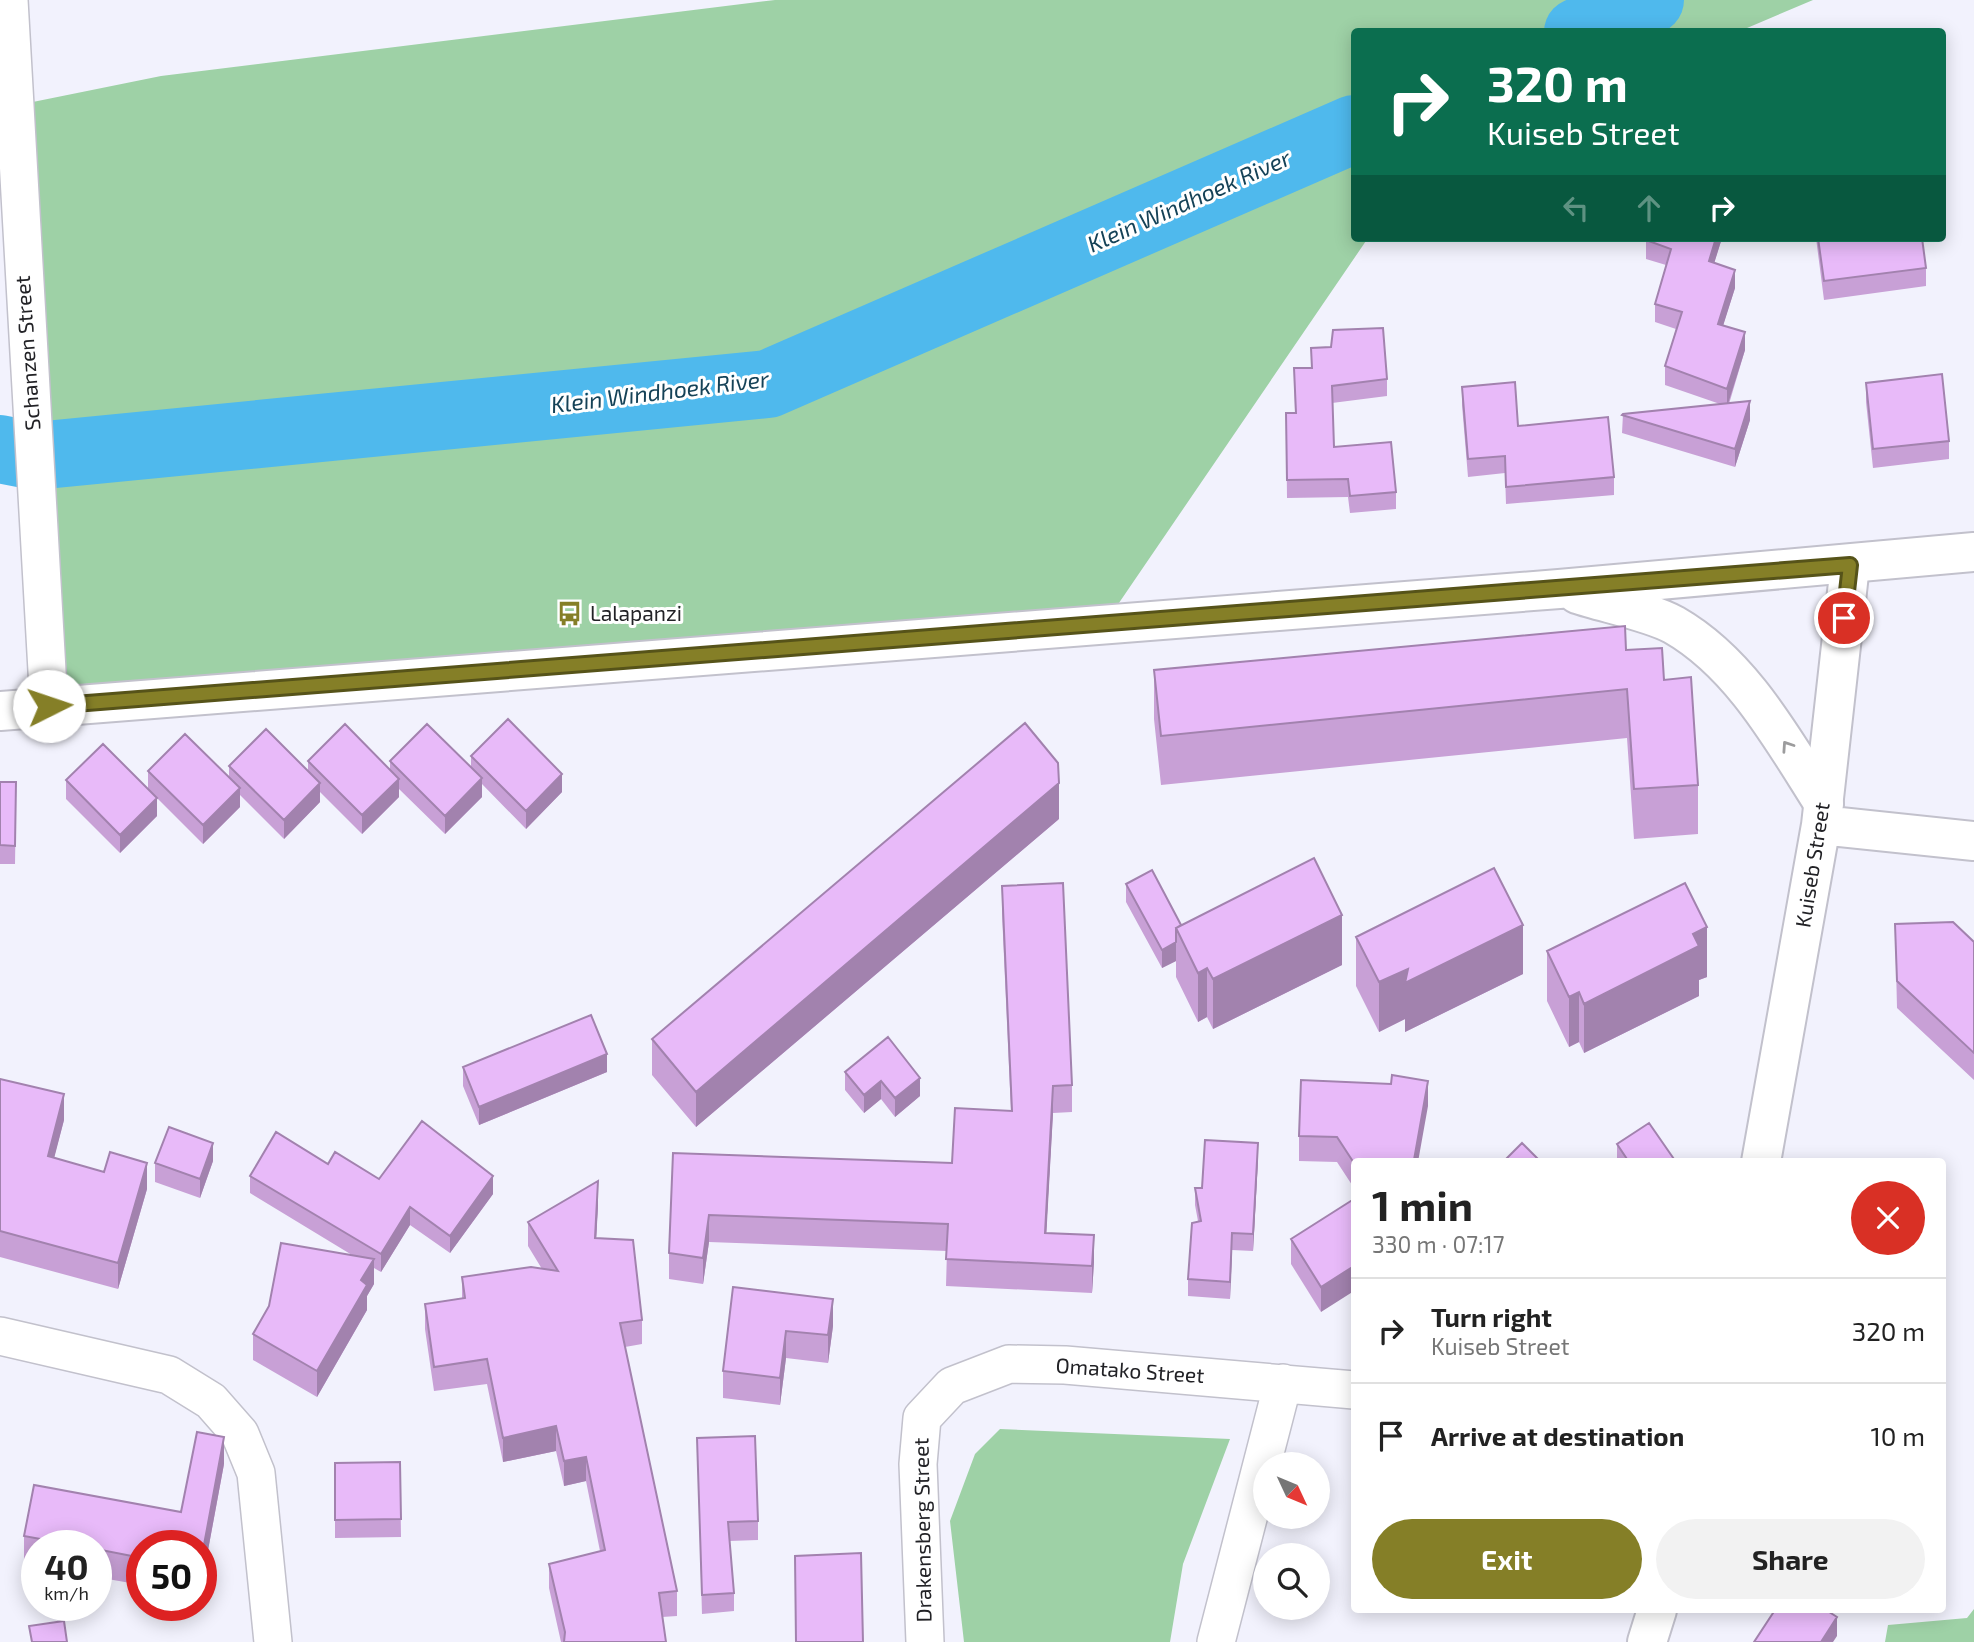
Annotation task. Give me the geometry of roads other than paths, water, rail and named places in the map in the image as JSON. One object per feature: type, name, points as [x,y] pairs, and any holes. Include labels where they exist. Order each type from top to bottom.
[{"type":"main road","points":[[0,711],[1559,589],[1974,552]]},
{"type":"main road","name":"Kuiseb Street","points":[[1762,1158],[1823,814],[1850,565]]},
{"type":"main road","points":[[1559,589],[1673,624],[1711,653],[1748,689],[1823,814],[1974,841]]},
{"type":"main road","points":[[1647,1642],[1656,1613]]},
{"type":"street","name":"Schanzen Street","points":[[9,0],[49,706]]},
{"type":"street","points":[[0,1336],[169,1375],[211,1401],[240,1434],[256,1473],[273,1642]]},
{"type":"street","name":"Omatako Street","points":[[922,1418],[952,1386],[1009,1364],[1065,1365],[1351,1390]]},
{"type":"street","points":[[1216,1642],[1283,1383]]},
{"type":"street","name":"Drakensberg Street","points":[[922,1418],[918,1464],[925,1642]]},
{"type":"waterway","name":"Klein Windhoek River","points":[[1587,28],[1650,0]]},
{"type":"waterway","name":"Klein Windhoek River","points":[[0,449],[35,456],[768,384],[1351,130]]},
{"type":"place","name":"Lalapanzi","points":[[570,614]]}]
